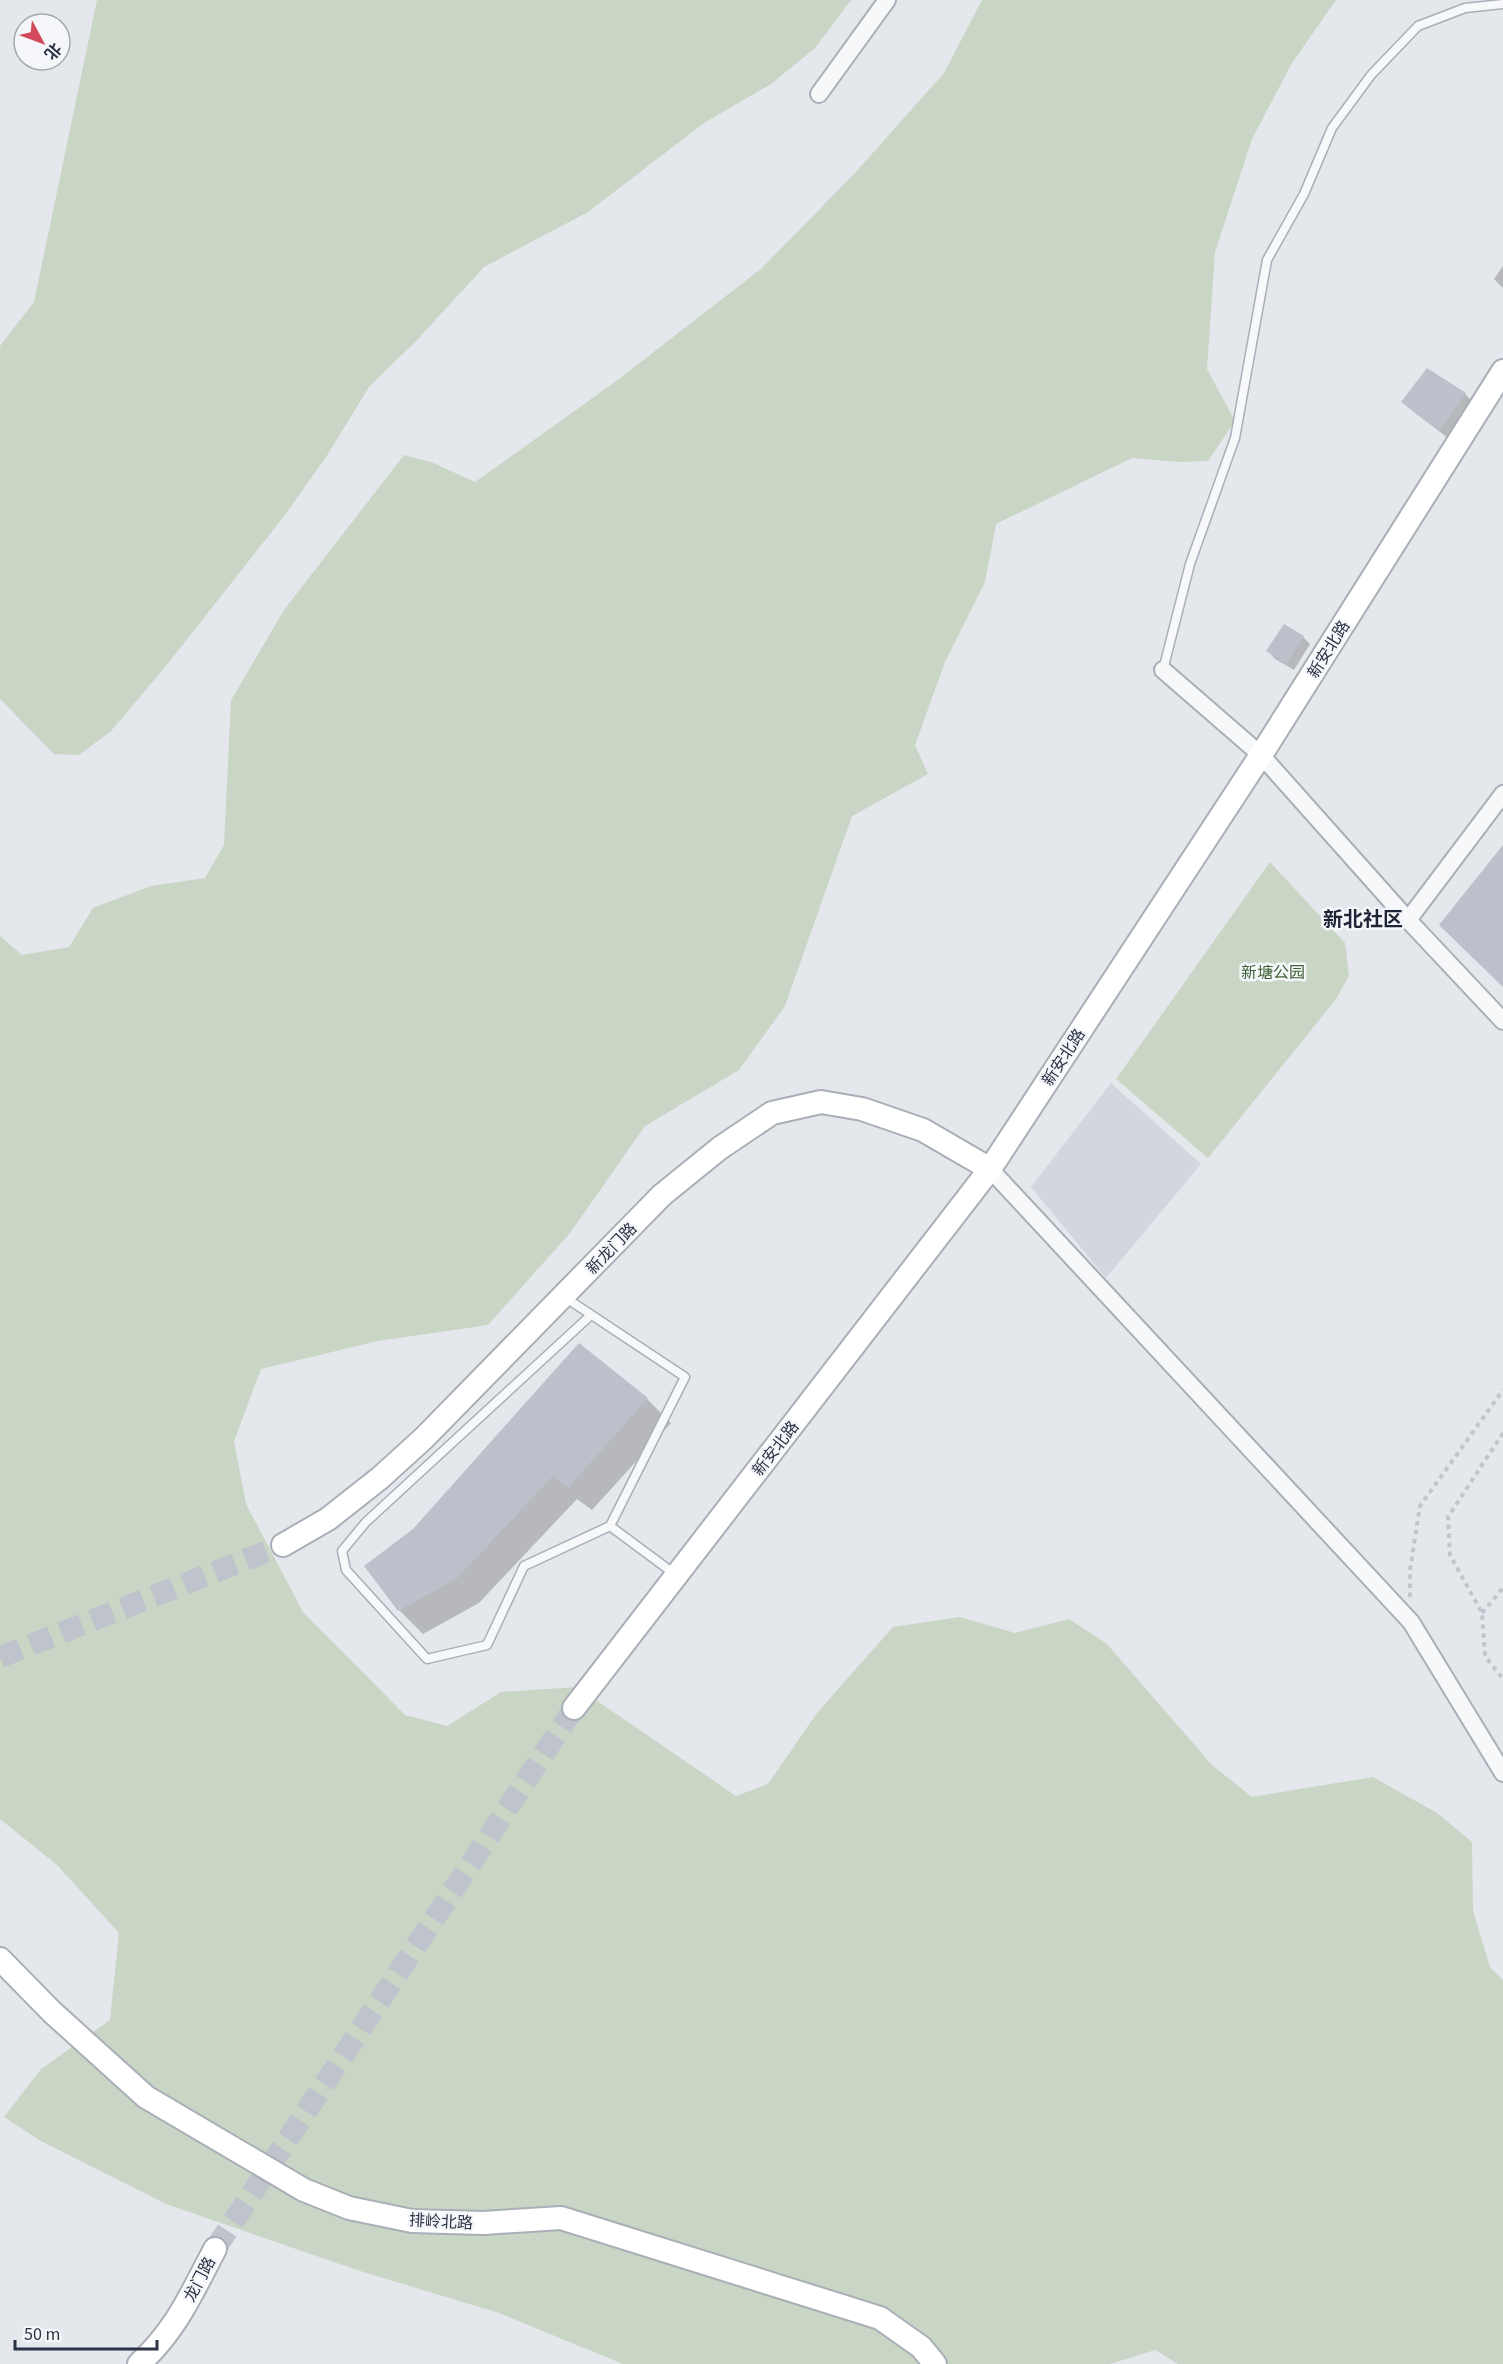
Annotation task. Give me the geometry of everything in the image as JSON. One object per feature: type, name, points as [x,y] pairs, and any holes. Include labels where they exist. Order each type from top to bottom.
[{"type":"main road","name":"新安北路","points":[[574,1708],[990,1169],[1261,756],[1503,371]]},
{"type":"main road","name":"新龙门路","points":[[283,1545],[328,1519],[380,1478],[424,1438],[662,1195],[720,1148],[772,1113],[820,1102],[862,1109],[923,1130],[990,1169]]},
{"type":"main road","name":"排岭北路","points":[[0,1959],[52,2012],[146,2097],[304,2190],[350,2208],[412,2221],[483,2223],[561,2218],[880,2318],[921,2347],[935,2364]]},
{"type":"main road","name":"龙门路","points":[[139,2364],[162,2353],[215,2249]]},
{"type":"street","points":[[819,94],[887,0]]},
{"type":"street","points":[[1163,670],[1261,756],[1408,920],[1503,1021]]},
{"type":"street","points":[[1408,920],[1503,794]]},
{"type":"street","points":[[990,1169],[1411,1622],[1503,1773]]},
{"type":"lane","points":[[1163,670],[1190,564],[1235,438],[1267,260],[1304,194],[1332,128],[1371,75],[1418,26],[1465,8],[1503,4]]},
{"type":"lane","points":[[563,1296],[685,1377],[610,1526],[524,1566],[487,1645],[427,1659],[346,1570],[342,1551],[366,1522],[591,1315]]},
{"type":"lane","points":[[610,1526],[676,1576]]},
{"type":"path","points":[[1411,1622],[1410,1570],[1420,1506],[1503,1390]]},
{"type":"path","points":[[1503,1433],[1448,1517],[1450,1555],[1482,1613],[1485,1656],[1503,1679]]},
{"type":"path","points":[[1482,1613],[1503,1588]]},
{"type":"shaded area","points":[[1111,1083],[1201,1164],[1106,1278],[1031,1187]]},
{"type":"green space","points":[[97,0],[851,0],[815,48],[771,84],[704,123],[588,212],[484,267],[417,340],[369,387],[328,454],[285,515],[166,666],[111,731],[79,755],[54,754],[0,699],[0,346],[34,302]]},
{"type":"green space","points":[[982,0],[1336,0],[1292,63],[1252,139],[1215,252],[1207,369],[1235,421],[1208,461],[1178,462],[1132,458],[996,524],[985,582],[945,662],[915,745],[928,774],[852,816],[785,1006],[739,1070],[645,1126],[570,1233],[488,1325],[378,1341],[261,1369],[234,1441],[246,1504],[303,1612],[405,1715],[447,1726],[501,1692],[577,1687],[736,1796],[768,1784],[817,1713],[893,1627],[960,1617],[1015,1633],[1069,1619],[1106,1643],[1212,1765],[1252,1797],[1373,1777],[1437,1813],[1472,1842],[1473,1911],[1490,1967],[1503,1980],[1503,2364],[1178,2364],[1155,2350],[1110,2364],[623,2364],[499,2313],[357,2270],[166,2204],[41,2141],[4,2117],[41,2069],[110,2020],[119,1933],[57,1865],[0,1819],[0,936],[22,955],[69,947],[93,908],[151,886],[205,878],[224,845],[231,700],[284,610],[404,455],[431,462],[475,482],[619,379],[762,268],[855,173],[944,73]]},
{"type":"green space","name":"新塘公园","points":[[1270,862],[1345,943],[1349,976],[1336,999],[1208,1158],[1116,1079]]},
{"type":"building","points":[[1427,368],[1466,393],[1440,431],[1401,402]]},
{"type":"building","points":[[1284,624],[1304,636],[1286,664],[1266,651]]},
{"type":"building","points":[[1503,845],[1503,987],[1439,925]]},
{"type":"building","points":[[579,1343],[648,1398],[568,1488],[553,1476],[456,1579],[398,1611],[364,1566],[413,1529]]},
{"type":"tunnel","points":[[0,1657],[283,1545]]},
{"type":"tunnel","points":[[215,2249],[574,1708]]},
{"type":"district","name":"新北社区","points":[[1363,919]]}]
